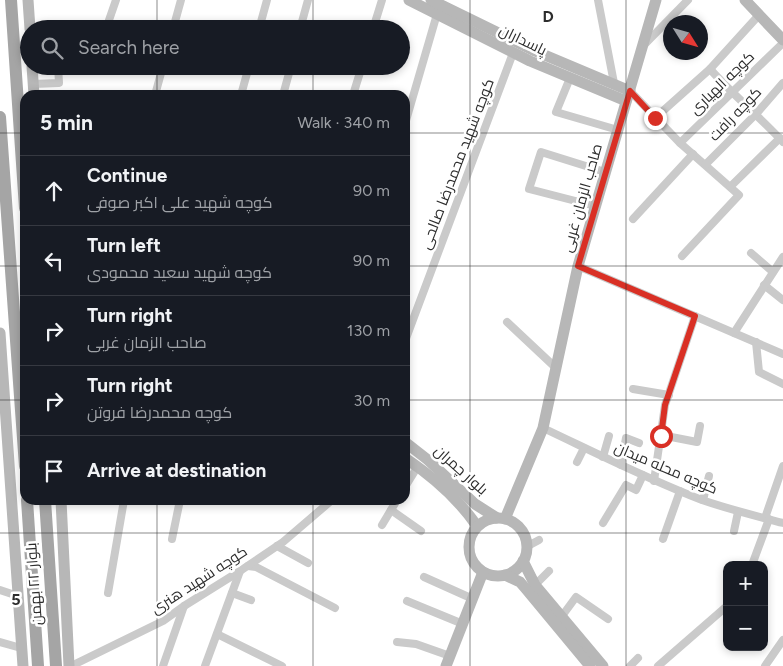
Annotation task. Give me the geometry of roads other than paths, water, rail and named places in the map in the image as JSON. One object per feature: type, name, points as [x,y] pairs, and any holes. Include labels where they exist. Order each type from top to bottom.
[{"type":"main road","points":[[11,0],[20,134]]},
{"type":"main road","points":[[28,0],[29,20]]},
{"type":"main road","name":"پاسداران","points":[[409,0],[438,5],[535,51],[614,83],[628,96]]},
{"type":"main road","name":"صاحب الزمان غربی","points":[[501,518],[543,428],[578,266],[656,0]]},
{"type":"main road","name":"پاسداران","points":[[438,5],[513,53],[570,78],[628,96]]},
{"type":"main road","points":[[753,6],[783,42]]},
{"type":"main road","points":[[33,75],[34,90]]},
{"type":"main road","points":[[0,117],[20,346]]},
{"type":"main road","name":"بلوار ۲۲ بهمن","points":[[0,333],[5,479],[18,596],[23,666]]},
{"type":"main road","points":[[1,371],[20,369]]},
{"type":"main road","name":"بلوار چمران","points":[[410,446],[475,504],[501,518]]},
{"type":"main road","name":"بلوار چمران","points":[[410,461],[418,466],[468,514],[477,526]]},
{"type":"main road","name":"بلوار ۲۲ بهمن","points":[[27,505],[38,666]]},
{"type":"main road","name":"بلوار ۲۲ بهمن","points":[[45,505],[56,666]]},
{"type":"main road","name":"بلوار ۲۲ بهمن","points":[[61,505],[70,666]]},
{"type":"main road","points":[[501,518],[512,522],[522,532],[526,547],[523,561],[512,572],[498,576],[483,572],[477,568],[470,555],[470,540],[477,526],[490,519],[501,518]]},
{"type":"main road","points":[[523,561],[536,585],[603,666]]},
{"type":"main road","points":[[448,661],[483,572]]},
{"type":"main road","points":[[505,575],[520,582],[586,664]]},
{"type":"street","points":[[109,20],[116,0]]},
{"type":"street","points":[[175,20],[181,0]]},
{"type":"street","points":[[261,20],[267,0]]},
{"type":"street","points":[[302,20],[308,0]]},
{"type":"street","points":[[376,20],[382,0]]},
{"type":"street","points":[[598,0],[614,83]]},
{"type":"street","points":[[643,47],[688,0]]},
{"type":"street","points":[[410,106],[438,5]]},
{"type":"street","points":[[655,118],[710,69],[753,6]]},
{"type":"street","name":"کوچه الهیاری","points":[[680,143],[783,42]]},
{"type":"street","name":"کوچه شهید محمدرضا صالحی","points":[[410,328],[513,53]]},
{"type":"street","points":[[710,69],[781,140],[730,186]]},
{"type":"street","points":[[34,90],[59,83],[59,75]]},
{"type":"street","points":[[156,90],[161,75]]},
{"type":"street","points":[[242,90],[247,75]]},
{"type":"street","points":[[284,90],[289,75]]},
{"type":"street","points":[[355,90],[359,75]]},
{"type":"street","points":[[570,78],[556,112],[618,130]]},
{"type":"street","name":"کوچه رافت","points":[[706,164],[756,114],[783,83]]},
{"type":"street","points":[[628,96],[655,118],[739,196],[682,256]]},
{"type":"street","points":[[595,206],[529,189],[541,152],[605,172]]},
{"type":"street","points":[[633,220],[693,154]]},
{"type":"street","points":[[751,253],[773,272]]},
{"type":"street","points":[[734,333],[764,285],[782,261]]},
{"type":"street","points":[[578,266],[783,354]]},
{"type":"street","points":[[764,285],[783,300]]},
{"type":"street","points":[[654,481],[665,405],[695,316]]},
{"type":"street","points":[[507,322],[556,368]]},
{"type":"street","points":[[756,342],[759,372],[783,384]]},
{"type":"street","points":[[633,389],[669,395]]},
{"type":"street","points":[[661,436],[697,442],[700,426]]},
{"type":"street","name":"کوچه محله میدان","points":[[543,428],[654,481],[738,512],[783,523]]},
{"type":"street","points":[[603,457],[609,436]]},
{"type":"street","points":[[621,465],[626,438],[639,443]]},
{"type":"street","points":[[577,462],[584,448]]},
{"type":"street","points":[[410,479],[418,466]]},
{"type":"street","points":[[753,561],[783,466]]},
{"type":"street","points":[[603,523],[626,485],[636,490],[643,475]]},
{"type":"street","points":[[703,500],[709,476]]},
{"type":"street","points":[[663,539],[680,491]]},
{"type":"street","points":[[108,593],[123,505]]},
{"type":"street","points":[[172,539],[179,505]]},
{"type":"street","name":"کوچه شهید هنری","points":[[70,666],[163,621],[277,546],[326,505]]},
{"type":"street","points":[[382,525],[394,505]]},
{"type":"street","points":[[391,510],[421,531]]},
{"type":"street","points":[[734,531],[738,512]]},
{"type":"street","points":[[526,547],[539,540]]},
{"type":"street","points":[[277,546],[308,563]]},
{"type":"street","points":[[248,566],[256,567],[334,608]]},
{"type":"street","points":[[204,666],[240,571]]},
{"type":"street","points":[[536,585],[549,571]]},
{"type":"street","points":[[424,577],[473,599]]},
{"type":"street","points":[[0,590],[18,596]]},
{"type":"street","points":[[232,593],[251,600]]},
{"type":"street","points":[[562,616],[576,597],[608,619]]},
{"type":"street","points":[[407,600],[462,624]]},
{"type":"street","points":[[163,666],[184,606]]},
{"type":"street","points":[[658,666],[723,609]]},
{"type":"street","points":[[217,634],[282,666]]},
{"type":"street","points":[[765,666],[783,640]]},
{"type":"street","points":[[0,642],[21,648]]},
{"type":"street","points":[[397,642],[416,644],[448,661]]},
{"type":"street","points":[[630,666],[638,658]]}]
